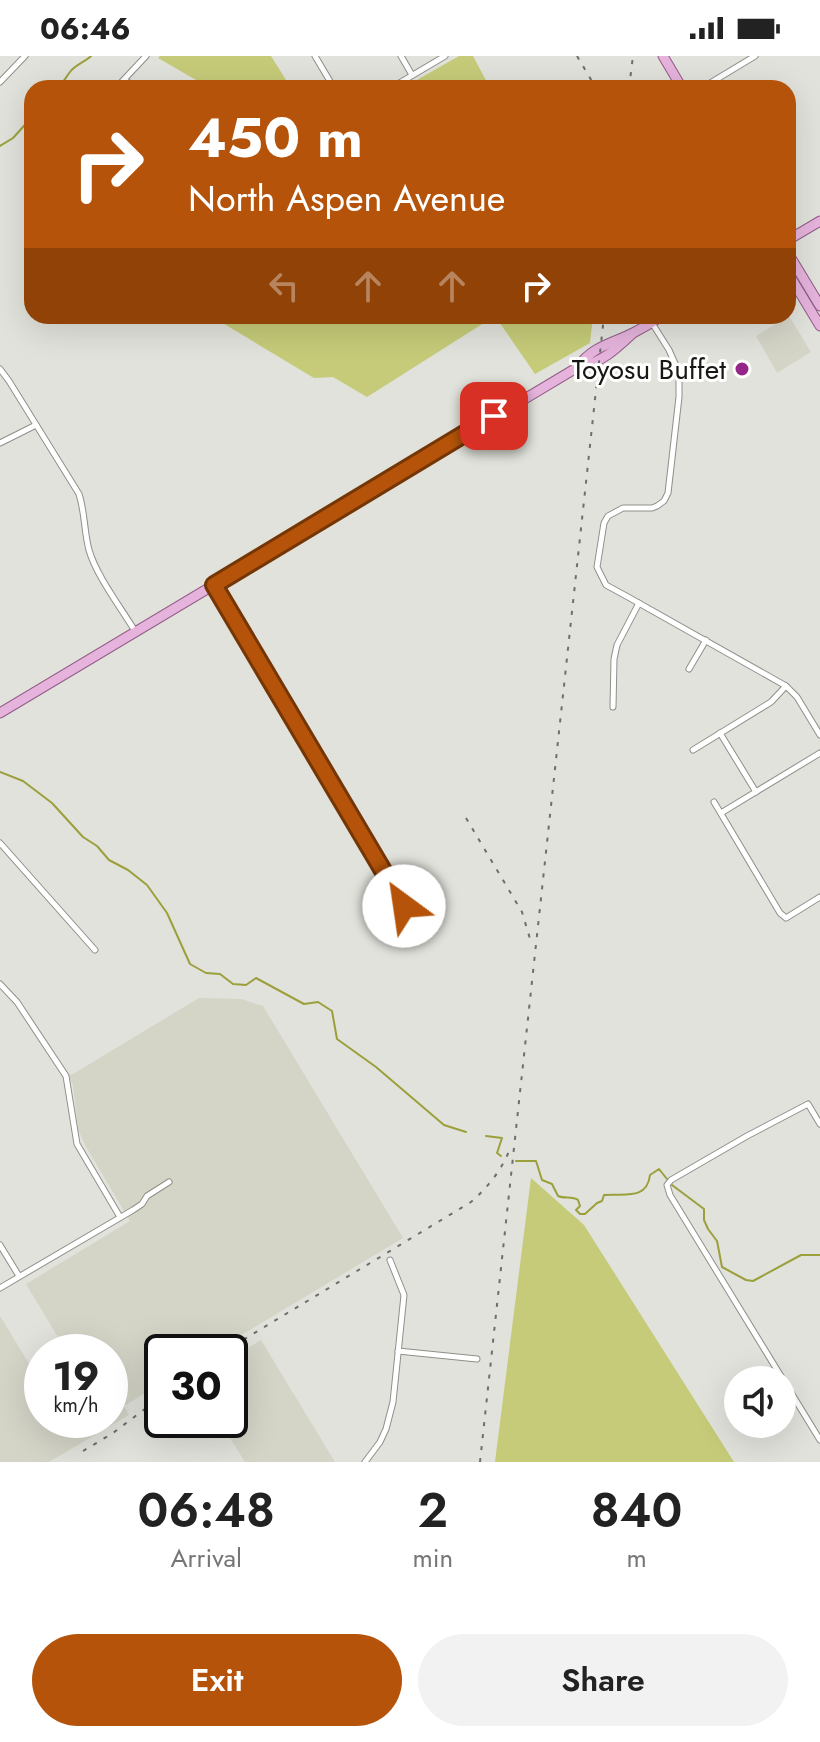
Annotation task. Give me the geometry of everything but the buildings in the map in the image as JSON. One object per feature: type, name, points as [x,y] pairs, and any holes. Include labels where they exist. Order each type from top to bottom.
[{"type":"main road","points":[[663,56],[677,80]]},
{"type":"main road","points":[[796,235],[820,221]]},
{"type":"main road","points":[[796,266],[820,306]]},
{"type":"main road","points":[[796,286],[820,326]]},
{"type":"main road","points":[[0,713],[578,367],[585,357],[610,342],[649,324]]},
{"type":"street","points":[[0,82],[25,56]]},
{"type":"street","points":[[124,80],[146,56]]},
{"type":"street","points":[[315,56],[329,80]]},
{"type":"street","points":[[401,56],[412,75]]},
{"type":"street","points":[[404,80],[445,56]]},
{"type":"street","points":[[715,80],[755,56]]},
{"type":"street","points":[[653,324],[669,350],[679,380],[668,493],[664,501],[652,508],[623,508],[608,516],[604,523],[597,567],[601,577],[606,585],[786,686],[797,697],[820,735]]},
{"type":"street","points":[[0,369],[79,494],[89,549],[95,564],[135,631]]},
{"type":"street","points":[[0,443],[36,425]]},
{"type":"street","points":[[214,585],[404,906]]},
{"type":"street","points":[[613,707],[617,645],[639,603]]},
{"type":"street","points":[[689,669],[706,640]]},
{"type":"street","points":[[693,750],[771,702],[786,686]]},
{"type":"street","points":[[720,733],[756,792]]},
{"type":"street","points":[[721,813],[820,753]]},
{"type":"street","points":[[714,802],[777,909],[786,918],[820,897]]},
{"type":"street","points":[[0,843],[95,950]]},
{"type":"street","points":[[0,984],[17,1002],[66,1076],[77,1144],[120,1217]]},
{"type":"street","points":[[820,1124],[808,1104],[728,1147],[667,1185],[670,1195],[820,1440]]},
{"type":"street","points":[[0,1288],[142,1204],[147,1196],[169,1182]]},
{"type":"street","points":[[0,1245],[19,1276]]},
{"type":"street","points":[[365,1462],[380,1442],[391,1415],[404,1295],[390,1260]]},
{"type":"street","points":[[398,1351],[477,1359]]},
{"type":"shaded area","points":[[776,324],[794,324],[811,352],[777,373],[756,336]]},
{"type":"shaded area","points":[[199,998],[241,999],[263,1006],[403,1238],[243,1334],[144,1334],[144,1394],[128,1404],[128,1334],[56,1334],[26,1284],[130,1221],[78,1129],[73,1085],[68,1075]]},
{"type":"shaded area","points":[[0,1316],[24,1355],[24,1438],[90,1438],[49,1462],[0,1462]]},
{"type":"shaded area","points":[[261,1340],[335,1462],[245,1462],[230,1438],[248,1438],[248,1348]]},
{"type":"green space","points":[[271,56],[286,80],[196,80],[158,58]]},
{"type":"green space","points":[[459,56],[473,56],[486,80],[417,80]]},
{"type":"green space","points":[[224,324],[482,324],[367,397],[333,377],[314,378]]},
{"type":"green space","points":[[501,324],[592,324],[590,343],[535,374]]},
{"type":"green space","points":[[531,1178],[584,1225],[734,1462],[495,1462]]},
{"type":"waterway","points":[[64,80],[91,56]]},
{"type":"waterway","points":[[0,146],[24,126]]},
{"type":"waterway","points":[[0,772],[23,781],[52,803],[109,860],[147,885],[167,913],[190,964],[206,973],[220,974],[233,984],[246,985],[256,978],[304,1004],[318,1002],[332,1011],[337,1039],[376,1067],[444,1125],[466,1132]]},
{"type":"waterway","points":[[486,1136],[502,1138],[497,1153],[501,1156]]},
{"type":"waterway","points":[[516,1161],[536,1161],[542,1180],[552,1184],[558,1196],[578,1200],[580,1206],[576,1210],[580,1214],[585,1214],[602,1201],[604,1195],[639,1192],[648,1183],[650,1175],[659,1169],[667,1179]]},
{"type":"waterway","points":[[672,1185],[704,1209],[704,1220],[717,1241],[722,1267],[746,1280],[753,1281],[801,1255],[820,1255]]},
{"type":"railway","points":[[577,56],[591,80]]},
{"type":"railway","points":[[630,80],[633,56]]},
{"type":"railway","points":[[480,1462],[603,324]]},
{"type":"railway","points":[[466,818],[522,912],[531,942]]},
{"type":"railway","points":[[248,1337],[471,1202],[494,1178],[510,1149]]},
{"type":"railway","points":[[83,1451],[144,1410]]},
{"type":"place","name":"Toyosu Buffet","points":[[742,369]]},
{"type":"route","points":[[404,906],[214,585],[494,416]]}]
